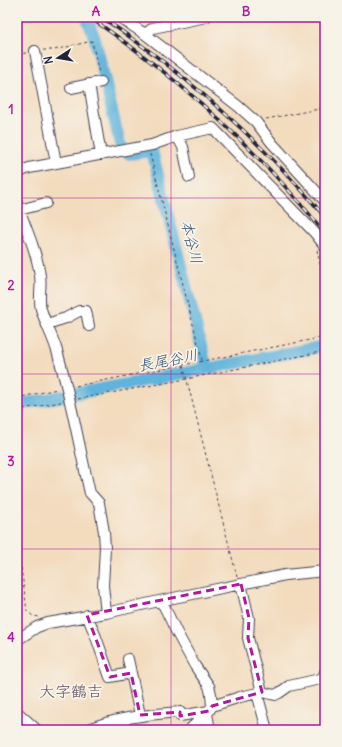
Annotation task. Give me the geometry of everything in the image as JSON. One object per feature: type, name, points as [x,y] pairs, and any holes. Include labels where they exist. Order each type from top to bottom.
[{"type":"street","points":[[120,17],[146,34],[238,106],[256,122],[272,143],[325,201]]},
{"type":"street","points":[[146,34],[153,28],[206,17]]},
{"type":"street","points":[[35,51],[56,163]]},
{"type":"street","points":[[71,88],[101,82]]},
{"type":"street","points":[[88,84],[101,154]]},
{"type":"street","points":[[17,173],[29,168],[148,146],[177,136],[213,128],[314,232],[321,246]]},
{"type":"street","points":[[177,136],[183,147],[189,176]]},
{"type":"street","points":[[46,203],[18,207],[37,261],[41,284],[39,300],[57,350],[90,493],[100,503],[105,540],[103,586],[106,613]]},
{"type":"street","points":[[47,324],[66,318],[79,311],[86,311],[89,326]]},
{"type":"street","points":[[17,640],[43,625],[87,615],[106,613],[285,575],[325,571]]},
{"type":"street","points":[[240,585],[249,618],[248,638],[267,730]]},
{"type":"street","points":[[158,601],[164,606],[195,666],[209,686],[212,700],[209,710],[210,730]]},
{"type":"street","points":[[87,615],[110,677],[131,673]]},
{"type":"street","points":[[128,659],[140,715]]},
{"type":"street","points":[[86,730],[98,725],[140,715],[180,712],[180,716],[209,710],[259,693],[275,695],[289,686],[320,679],[324,676],[325,672]]},
{"type":"street","points":[[190,730],[209,710]]},
{"type":"street","points":[[17,712],[37,730]]},
{"type":"street","points":[[123,719],[126,730]]},
{"type":"path","points":[[17,54],[54,50],[92,41],[101,82]]},
{"type":"path","points":[[256,122],[325,108]]},
{"type":"path","points":[[148,146],[202,361]]},
{"type":"path","points":[[321,246],[325,287]]},
{"type":"path","points":[[17,410],[68,394],[183,364],[325,338]]},
{"type":"path","points":[[17,398],[68,394],[186,378],[325,351]]},
{"type":"path","points":[[183,364],[240,585]]},
{"type":"path","points":[[17,538],[27,611],[33,616],[42,617],[43,625]]},
{"type":"highlighted area","points":[[241,584],[249,618],[248,638],[262,692],[212,706],[209,711],[180,716],[180,712],[140,715],[131,673],[110,677],[87,615]]},
{"type":"waterway","name":"本谷川","points":[[88,21],[95,39],[121,148]]},
{"type":"waterway","name":"本谷川","points":[[129,154],[152,151],[207,369]]},
{"type":"waterway","name":"長尾谷川","points":[[17,405],[325,346]]},
{"type":"railway","points":[[89,17],[154,64],[215,116],[272,173],[325,233]]},
{"type":"railway","points":[[101,17],[162,61],[220,109],[274,161],[325,217]]},
{"type":"district","name":"大字鶴吉","points":[[71,691]]}]
